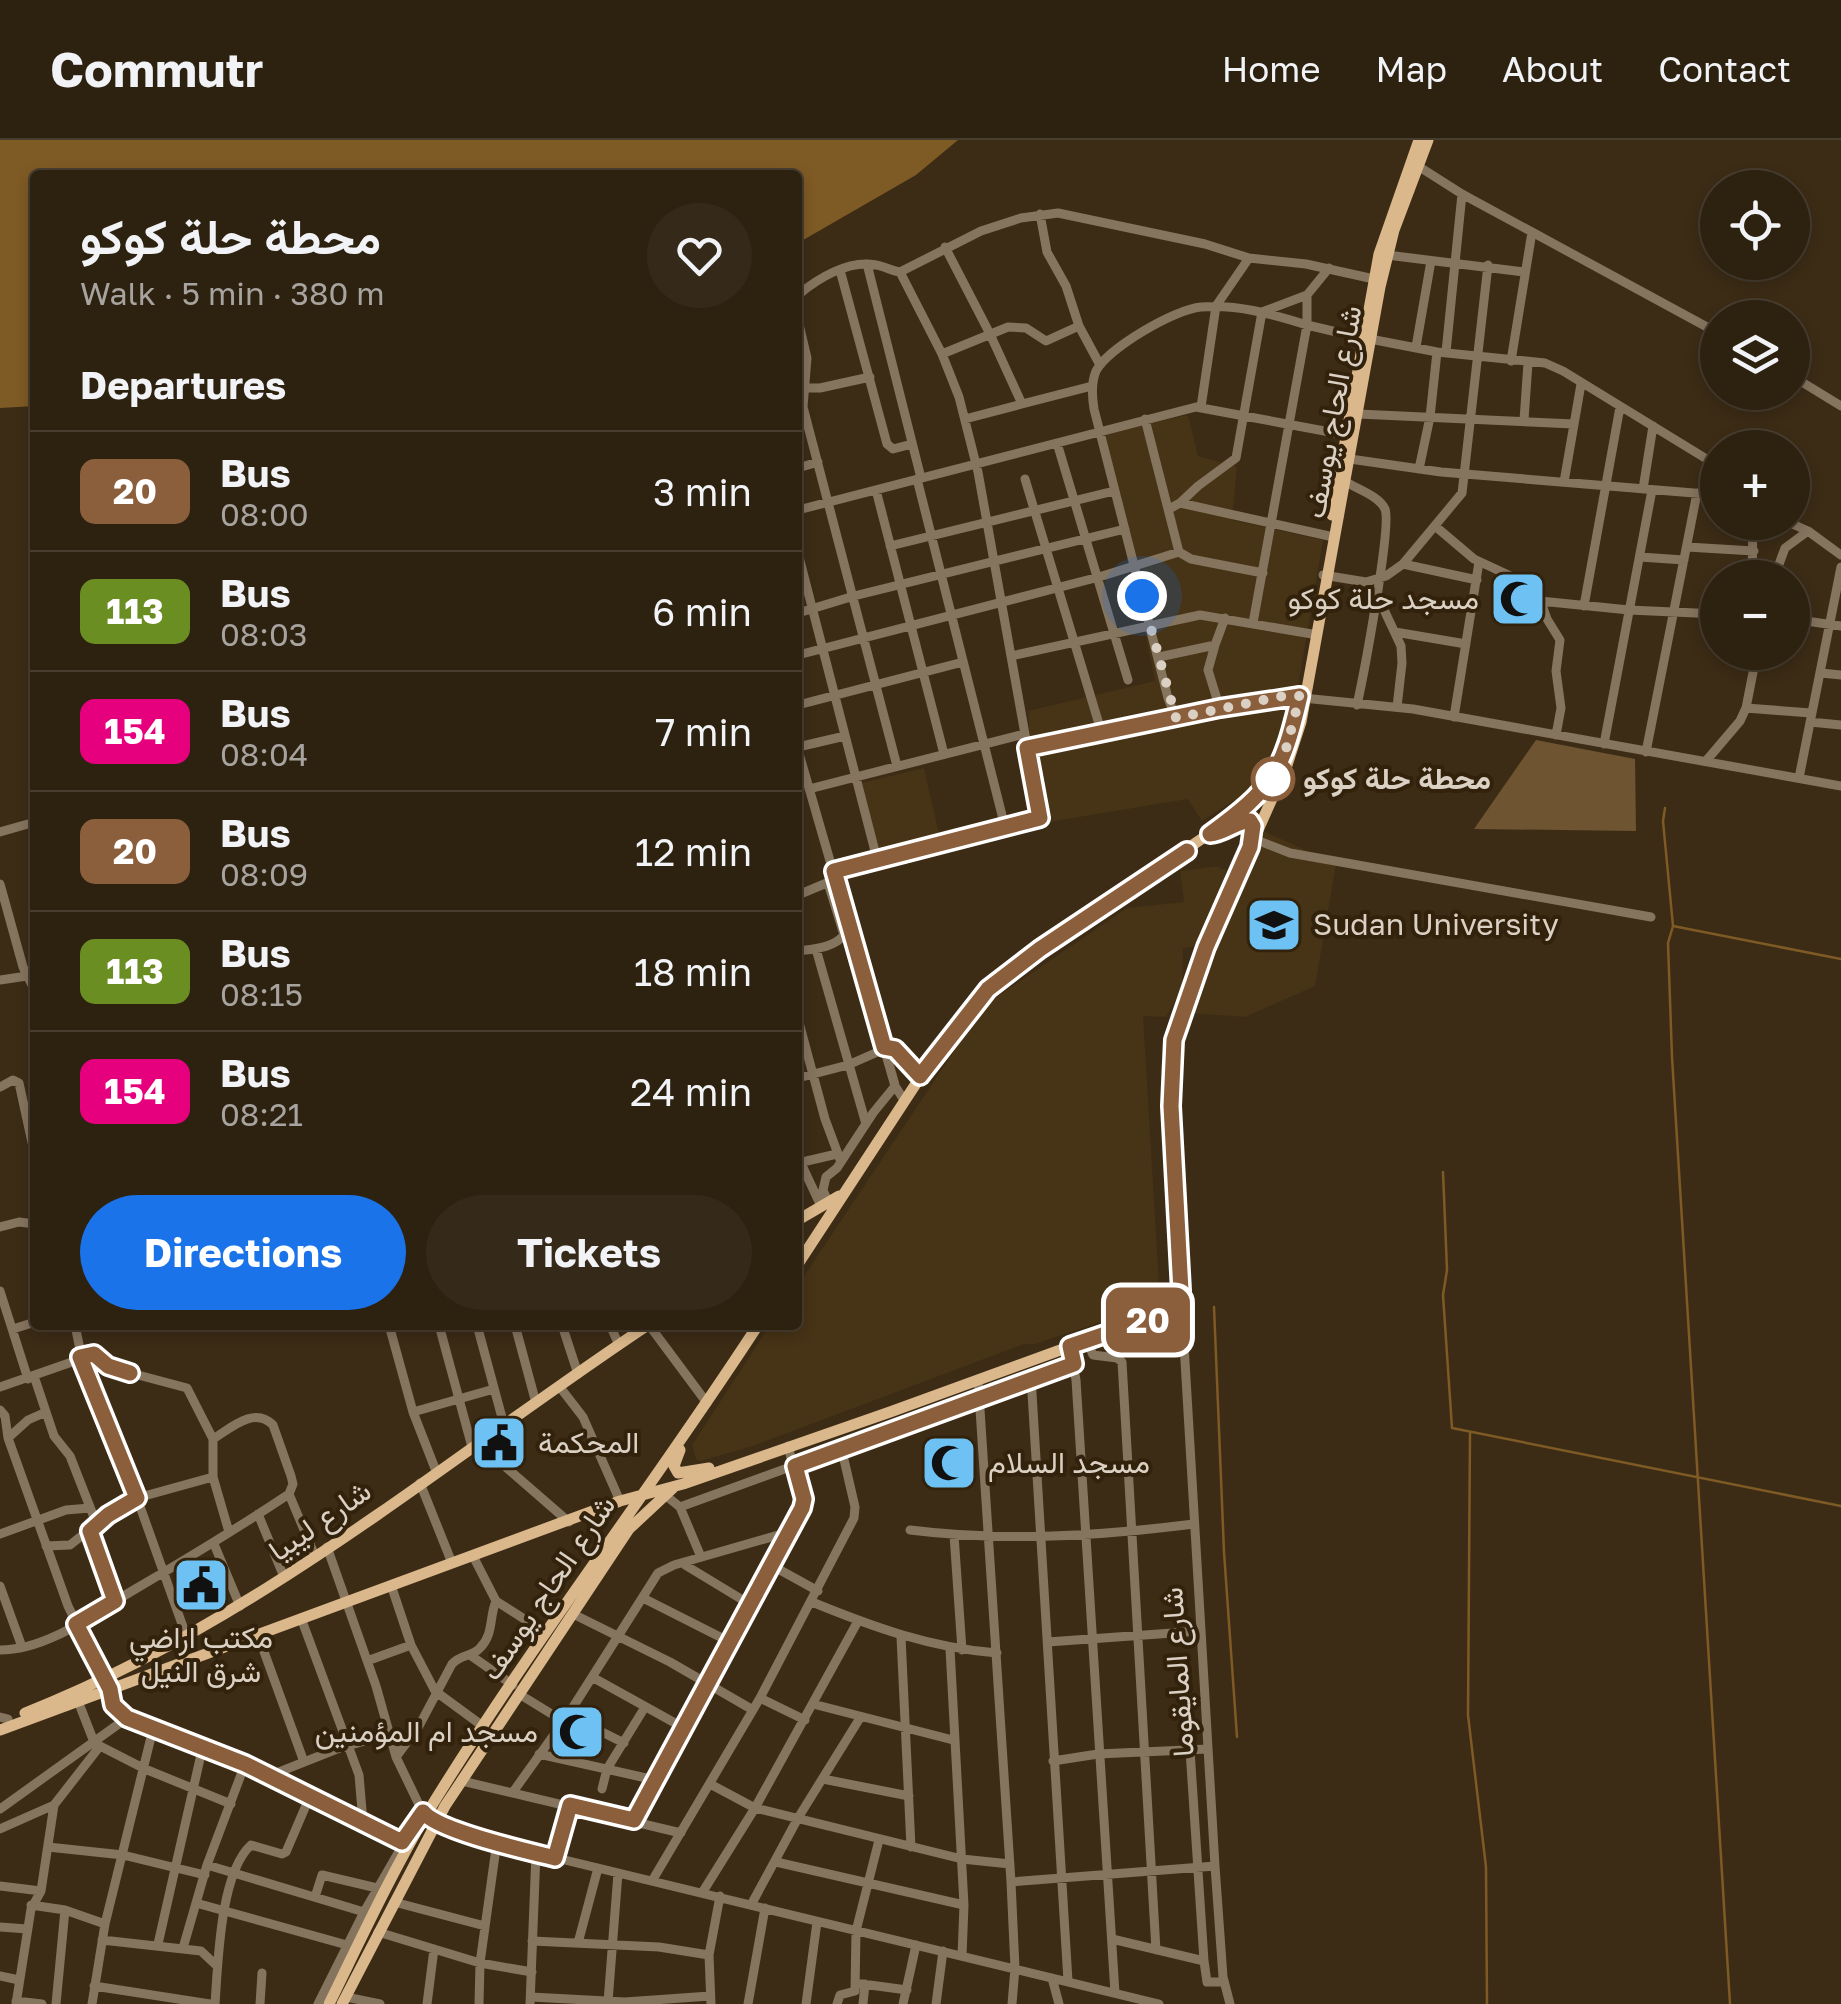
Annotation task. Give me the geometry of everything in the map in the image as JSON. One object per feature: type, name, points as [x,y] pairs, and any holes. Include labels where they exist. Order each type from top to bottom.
[{"type":"main road","name":"شارع الحاج يوسف","points":[[1303,697],[1358,414],[1374,279],[1391,214],[1419,140]]},
{"type":"main road","name":"شارع الحاج يوسف","points":[[1303,697],[1326,576],[1346,435],[1366,339],[1387,255],[1428,140]]},
{"type":"main road","points":[[802,1256],[920,1076],[988,989],[1040,949],[1210,834],[1272,782],[1303,697]]},
{"type":"main road","points":[[670,1491],[1173,1309],[1181,1291],[1171,1106],[1174,1040],[1206,947],[1292,752],[1303,697]]},
{"type":"main road","points":[[1210,834],[1248,820],[1253,826],[1252,843]]},
{"type":"main road","points":[[802,1218],[842,1194]]},
{"type":"main road","name":"شارع ليبيا","points":[[2,1722],[78,1701],[240,1606],[641,1330]]},
{"type":"main road","points":[[737,1464],[683,1474],[675,1470],[674,1462],[693,1422],[755,1330]]},
{"type":"main road","name":"شارع الحاج يوسف","points":[[344,2000],[394,1902],[428,1817],[462,1781],[546,1633],[693,1422]]},
{"type":"main road","name":"شارع الحاج يوسف","points":[[329,2004],[428,1817],[484,1727],[573,1614],[629,1529],[670,1491]]},
{"type":"main road","name":"شارع ليبيا","points":[[2,1722],[258,1635],[620,1501],[670,1491]]},
{"type":"street","points":[[1418,166],[1462,194],[1700,323]]},
{"type":"street","points":[[1419,469],[1456,261],[1462,194]]},
{"type":"street","points":[[802,292],[840,270],[867,264],[900,272],[944,247],[999,224],[1040,214],[1066,214],[1205,244],[1249,258],[1329,268],[1374,279]]},
{"type":"street","points":[[1040,214],[1047,252],[1100,365]]},
{"type":"street","points":[[1512,361],[1532,232]]},
{"type":"street","points":[[944,247],[1022,404]]},
{"type":"street","points":[[1387,255],[1524,272]]},
{"type":"street","points":[[1201,407],[1216,306],[1249,258]]},
{"type":"street","points":[[1416,347],[1432,261]]},
{"type":"street","points":[[867,264],[1005,827]]},
{"type":"street","points":[[1326,576],[1366,582],[1380,579],[1403,564],[1462,494],[1488,265]]},
{"type":"street","points":[[1262,312],[1307,295],[1329,268]]},
{"type":"street","points":[[840,270],[887,444],[893,448],[912,444]]},
{"type":"street","points":[[802,892],[877,859],[1040,818],[965,418],[942,354],[900,272]]},
{"type":"street","points":[[1254,623],[1307,325],[1307,295]]},
{"type":"street","points":[[1176,718],[1114,491],[1092,404],[1092,386],[1100,365],[1176,313],[1216,306],[1262,312],[1366,339],[1556,367],[1700,455]]},
{"type":"street","points":[[1169,509],[1233,463],[1246,416],[1262,312]]},
{"type":"street","points":[[942,354],[1015,327],[1050,340],[1079,326]]},
{"type":"street","points":[[802,337],[807,358],[802,379]]},
{"type":"street","points":[[1524,420],[1528,363]]},
{"type":"street","points":[[802,388],[870,377]]},
{"type":"street","points":[[1564,482],[1581,384]]},
{"type":"street","points":[[965,418],[1092,386]]},
{"type":"street","points":[[1810,387],[1841,406]]},
{"type":"street","points":[[802,401],[898,766]]},
{"type":"street","points":[[1584,606],[1620,406]]},
{"type":"street","points":[[802,509],[1201,407],[1346,435]]},
{"type":"street","points":[[1358,414],[1574,424]]},
{"type":"street","points":[[1145,419],[1179,552]]},
{"type":"street","points":[[1604,744],[1640,557],[1652,426]]},
{"type":"street","points":[[1057,443],[1128,680]]},
{"type":"street","points":[[1350,459],[1464,474],[1698,493],[1646,752]]},
{"type":"street","points":[[802,467],[818,462]]},
{"type":"street","points":[[1025,478],[1102,734]]},
{"type":"street","points":[[1346,482],[1386,510],[1378,595],[1357,705]]},
{"type":"street","points":[[876,490],[944,754]]},
{"type":"street","points":[[890,546],[1114,491]]},
{"type":"street","points":[[1180,504],[1329,536]]},
{"type":"street","points":[[1435,526],[1479,562],[1534,585],[1560,640],[1556,676],[1561,708],[1556,736]]},
{"type":"street","points":[[802,612],[1125,529]]},
{"type":"street","points":[[1810,532],[1841,554]]},
{"type":"street","points":[[1753,560],[1754,540]]},
{"type":"street","points":[[1781,560],[1785,548],[1796,540]]},
{"type":"street","points":[[1687,547],[1754,550]]},
{"type":"street","points":[[802,653],[1135,568],[1179,552],[1191,559],[1263,572]]},
{"type":"street","points":[[1640,557],[1684,560]]},
{"type":"street","points":[[1454,717],[1479,562]]},
{"type":"street","points":[[1403,564],[1477,580]]},
{"type":"street","points":[[1799,778],[1810,718],[1836,625],[1841,567]]},
{"type":"street","points":[[802,573],[877,859]]},
{"type":"street","points":[[1378,595],[1401,646],[1397,707]]},
{"type":"street","points":[[1540,601],[1700,613]]},
{"type":"street","points":[[1011,656],[1200,615],[1312,634]]},
{"type":"street","points":[[1220,708],[1208,670],[1225,618]]},
{"type":"street","points":[[1810,621],[1836,625]]},
{"type":"street","points":[[1394,632],[1466,644]]},
{"type":"street","points":[[1158,657],[1215,645]]},
{"type":"street","points":[[802,704],[963,662]]},
{"type":"street","points":[[1706,761],[1740,721],[1753,670]]},
{"type":"street","points":[[1821,673],[1841,675]]},
{"type":"street","points":[[1027,748],[1220,708],[1303,697],[1397,707],[1841,786]]},
{"type":"street","points":[[1746,708],[1841,725]]},
{"type":"street","points":[[809,789],[1024,734]]},
{"type":"street","points":[[802,747],[846,736]]},
{"type":"street","points":[[802,763],[884,1047],[904,1100]]},
{"type":"street","points":[[0,832],[30,823]]},
{"type":"street","points":[[1252,843],[1651,917]]},
{"type":"street","points":[[802,951],[816,949],[844,936],[833,878]]},
{"type":"street","points":[[0,884],[30,982]]},
{"type":"street","points":[[816,949],[866,1124]]},
{"type":"street","points":[[0,980],[27,976]]},
{"type":"street","points":[[802,1034],[839,1158]]},
{"type":"street","points":[[802,1077],[848,1065],[884,1047],[895,1049],[920,1076]]},
{"type":"street","points":[[0,1087],[13,1080],[18,1083],[30,1135]]},
{"type":"street","points":[[824,1204],[824,1183],[839,1158],[896,1086]]},
{"type":"street","points":[[802,1161],[839,1158]]},
{"type":"street","points":[[802,1168],[824,1204]]},
{"type":"street","points":[[0,1228],[19,1222],[30,1223]]},
{"type":"street","points":[[0,1291],[54,1436],[74,1463],[115,1601]]},
{"type":"street","name":"شارع المايقوما","points":[[1181,1291],[1215,1866],[1224,1985],[1230,2004]]},
{"type":"street","points":[[1150,1319],[1171,1322],[1183,1335]]},
{"type":"street","points":[[13,1329],[30,1324]]},
{"type":"street","points":[[75,1330],[80,1357],[165,1572],[186,1638]]},
{"type":"street","points":[[390,1330],[413,1412],[436,1471]]},
{"type":"street","points":[[440,1330],[475,1445],[569,1522]]},
{"type":"street","points":[[479,1330],[504,1425]]},
{"type":"street","points":[[516,1330],[536,1403]]},
{"type":"street","points":[[564,1330],[578,1374]]},
{"type":"street","points":[[612,1330],[619,1345]]},
{"type":"street","points":[[652,1330],[707,1403]]},
{"type":"street","points":[[1087,1341],[1093,1355],[1122,1362],[1156,1950]]},
{"type":"street","points":[[1070,1346],[1087,1535],[1116,1993]]},
{"type":"street","points":[[0,1387],[94,1354],[116,1369],[187,1388],[213,1439],[213,1478],[228,1532]]},
{"type":"street","points":[[680,1507],[1074,1364]]},
{"type":"street","points":[[1032,1378],[1068,1981]]},
{"type":"street","points":[[978,1379],[1012,1882],[1012,2004]]},
{"type":"street","points":[[560,1386],[583,1418],[620,1501]]},
{"type":"street","points":[[413,1412],[494,1388]]},
{"type":"street","points":[[0,1410],[5,1416],[6,1443],[76,1624],[107,1684],[113,1705],[127,1718],[245,1764],[402,1842]]},
{"type":"street","points":[[6,1443],[28,1420],[46,1412]]},
{"type":"street","points":[[0,1650],[22,1647],[76,1624],[214,1544],[292,1490],[274,1425],[268,1419],[252,1417],[213,1439]]},
{"type":"street","points":[[634,1820],[804,1504],[788,1446]]},
{"type":"street","points":[[652,1881],[760,1698],[854,1518],[855,1506],[842,1450]]},
{"type":"street","points":[[737,1464],[750,1483]]},
{"type":"street","points":[[46,1546],[67,1546],[137,1498],[213,1478]]},
{"type":"street","points":[[420,1483],[452,1564]]},
{"type":"street","points":[[670,1491],[700,1557]]},
{"type":"street","points":[[289,1494],[315,1556]]},
{"type":"street","points":[[0,1534],[66,1510],[90,1508]]},
{"type":"street","points":[[258,1514],[284,1578]]},
{"type":"street","points":[[910,1530],[989,1538],[1041,1538],[1194,1524]]},
{"type":"street","points":[[513,1792],[658,1573],[789,1532]]},
{"type":"street","points":[[954,1535],[962,1650]]},
{"type":"street","points":[[214,1544],[240,1606]]},
{"type":"street","points":[[327,1547],[396,1758],[428,1817],[555,1858],[1156,2004]]},
{"type":"street","points":[[473,1556],[496,1601],[546,1633]]},
{"type":"street","points":[[685,1565],[751,1606]]},
{"type":"street","points":[[772,1565],[818,1590]]},
{"type":"street","points":[[392,1584],[411,1645],[435,1691],[484,1727]]},
{"type":"street","points":[[0,1586],[22,1647]]},
{"type":"street","points":[[643,1598],[730,1642]]},
{"type":"street","points":[[396,1758],[459,1656],[480,1649],[490,1633],[496,1601]]},
{"type":"street","points":[[812,1602],[901,1636],[950,1649],[997,1653]]},
{"type":"street","points":[[573,1614],[752,1710]]},
{"type":"street","points":[[301,1618],[359,1776],[363,1822]]},
{"type":"street","points":[[702,1893],[755,1808],[858,1621]]},
{"type":"street","points":[[1048,1642],[1200,1631]]},
{"type":"street","points":[[258,1635],[304,1762]]},
{"type":"street","points":[[901,1636],[911,1847]]},
{"type":"street","points":[[367,1661],[411,1645]]},
{"type":"street","points":[[950,1649],[964,1905],[962,1956]]},
{"type":"street","points":[[470,1654],[516,1690],[565,1718],[624,1743]]},
{"type":"street","points":[[1185,1675],[1204,1961],[1207,1982],[1224,1985],[1218,2004]]},
{"type":"street","points":[[592,1678],[684,1728]]},
{"type":"street","points":[[760,1698],[805,1720]]},
{"type":"street","points":[[78,1701],[97,1744],[145,1770],[232,1804]]},
{"type":"street","points":[[813,1704],[953,1740]]},
{"type":"street","points":[[1188,1705],[1205,1704]]},
{"type":"street","points":[[602,1789],[607,1769],[645,1707]]},
{"type":"street","points":[[0,1810],[97,1744],[127,1718]]},
{"type":"street","points":[[751,1905],[798,1818],[860,1718]]},
{"type":"street","points":[[92,2004],[105,1924],[153,1729]]},
{"type":"street","points":[[268,1776],[389,1734]]},
{"type":"street","points":[[42,2004],[16,2002],[27,1929],[32,1906],[42,1891],[54,1805],[97,1744]]},
{"type":"street","points":[[1054,1762],[1098,1754],[1208,1749]]},
{"type":"street","points":[[158,1944],[202,1750]]},
{"type":"street","points":[[540,1754],[655,1780]]},
{"type":"street","points":[[184,1948],[206,1870],[245,1764]]},
{"type":"street","points":[[823,1779],[909,1796]]},
{"type":"street","points":[[462,1781],[681,1832]]},
{"type":"street","points":[[710,1784],[755,1808],[962,1860],[1010,1864]]},
{"type":"street","points":[[94,1986],[212,2004],[234,1874],[252,1845],[286,1852],[310,1796]]},
{"type":"street","points":[[0,1830],[54,1805]]},
{"type":"street","points":[[555,1858],[570,1805]]},
{"type":"street","points":[[318,2004],[402,1842],[428,1817]]},
{"type":"street","points":[[864,2004],[856,1930],[879,1840]]},
{"type":"street","points":[[480,2004],[480,1962],[497,1841]]},
{"type":"street","points":[[48,1847],[124,1855],[175,1869],[234,1874],[364,1912]]},
{"type":"street","points":[[536,1853],[531,2000],[710,2000],[709,1955],[720,1896]]},
{"type":"street","points":[[776,1862],[964,1905]]},
{"type":"street","points":[[1012,1882],[1215,1866]]},
{"type":"street","points":[[578,1943],[598,1868]]},
{"type":"street","points":[[606,2003],[618,1873]]},
{"type":"street","points":[[315,1897],[322,1875],[377,1888]]},
{"type":"street","points":[[0,1886],[42,1891]]},
{"type":"street","points":[[394,1902],[486,1926]]},
{"type":"street","points":[[196,1903],[347,1946]]},
{"type":"street","points":[[32,1906],[65,1910],[105,1924]]},
{"type":"street","points":[[748,2004],[765,1908]]},
{"type":"street","points":[[56,2004],[65,1910]]},
{"type":"street","points":[[806,2004],[817,1922]]},
{"type":"street","points":[[0,1928],[27,1929]]},
{"type":"street","points":[[378,1932],[480,1962],[532,1972]]},
{"type":"street","points":[[102,1940],[206,1953],[218,1967]]},
{"type":"street","points":[[1112,1940],[1204,1961]]},
{"type":"street","points":[[532,1941],[613,1944],[709,1955]]},
{"type":"street","points":[[903,2004],[916,1945]]},
{"type":"street","points":[[427,2004],[434,1950]]},
{"type":"street","points":[[936,2004],[943,1952]]},
{"type":"street","points":[[260,2004],[262,1973]]},
{"type":"street","points":[[0,1976],[20,1980]]},
{"type":"street","points":[[1052,1978],[1060,2004]]},
{"type":"street","points":[[860,1984],[907,1990]]},
{"type":"street","points":[[836,2004],[840,1995],[855,1991],[860,1984]]},
{"type":"street","points":[[139,2004],[140,1992]]},
{"type":"street","points":[[344,2000],[380,2004]]},
{"type":"shaded area","points":[[0,140],[958,140],[916,175],[802,241],[802,170],[30,170],[30,406],[0,408]]},
{"type":"shaded area","points":[[1188,415],[1198,456],[1237,467],[1232,520],[1323,540],[1298,687],[1281,756],[1244,794],[1202,821],[1188,799],[1037,824],[1028,711],[1155,681],[1105,433]]},
{"type":"shaded area","points":[[1536,740],[1635,759],[1636,831],[1474,829]]},
{"type":"shaded area","points":[[924,768],[940,838],[880,853],[861,783]]},
{"type":"shaded area","name":"Sudan University","points":[[1261,830],[1336,864],[1315,986],[1245,1017],[1188,1013]]},
{"type":"shaded area","points":[[1219,866],[1226,869],[1221,894],[1198,946],[1183,948],[1182,989],[1166,1017],[1143,1016],[1160,1302],[1035,1344],[1024,1344],[753,1446],[696,1459],[692,1445],[767,1330],[802,1330],[802,1279],[985,1005],[1127,908],[1184,902],[1180,871]]},
{"type":"waterway","points":[[1665,808],[1673,926],[1841,959]]},
{"type":"waterway","points":[[1673,926],[1668,943],[1672,1057],[1730,2004]]},
{"type":"waterway","points":[[892,1062],[898,1083]]},
{"type":"waterway","points":[[1443,1172],[1447,1270],[1443,1295],[1452,1428],[1841,1506]]},
{"type":"waterway","points":[[1214,1307],[1224,1552],[1237,1737]]},
{"type":"waterway","points":[[1470,1433],[1468,1715],[1486,1867],[1487,2004]]},
{"type":"bus line","name":"20","points":[[130,1373],[108,1366],[94,1354],[80,1357],[137,1498],[90,1531],[115,1601],[76,1624],[110,1689],[114,1707],[127,1718],[245,1764],[402,1842],[423,1812],[454,1830],[555,1858],[570,1805],[634,1820],[804,1504],[795,1466],[1074,1364],[1070,1346],[1164,1314],[1179,1301],[1171,1106],[1174,1040],[1206,947],[1250,847],[1253,826],[1244,820],[1223,832],[1210,834],[1272,782],[1286,749],[1300,696],[1283,696],[1027,748],[1040,818],[834,871],[884,1047],[900,1053],[920,1076],[988,989],[1040,949],[1187,851]]},
{"type":"place","name":"مسجد حلة كوكو","points":[[1518,599]]},
{"type":"place","name":"محطة حلة كوكو","points":[[1273,779]]},
{"type":"place","name":"Sudan University","points":[[1274,925]]},
{"type":"place","name":"المحكمة","points":[[499,1443]]},
{"type":"place","name":"مسجد السلام","points":[[949,1463]]},
{"type":"place","name":"مكتب اراضي شرق النيل","points":[[201,1585]]},
{"type":"place","name":"مسجد ام المؤمنين","points":[[577,1732]]},
{"type":"route","points":[[1142,596],[1176,718],[1300,696],[1286,749],[1272,782],[1273,779]]}]
